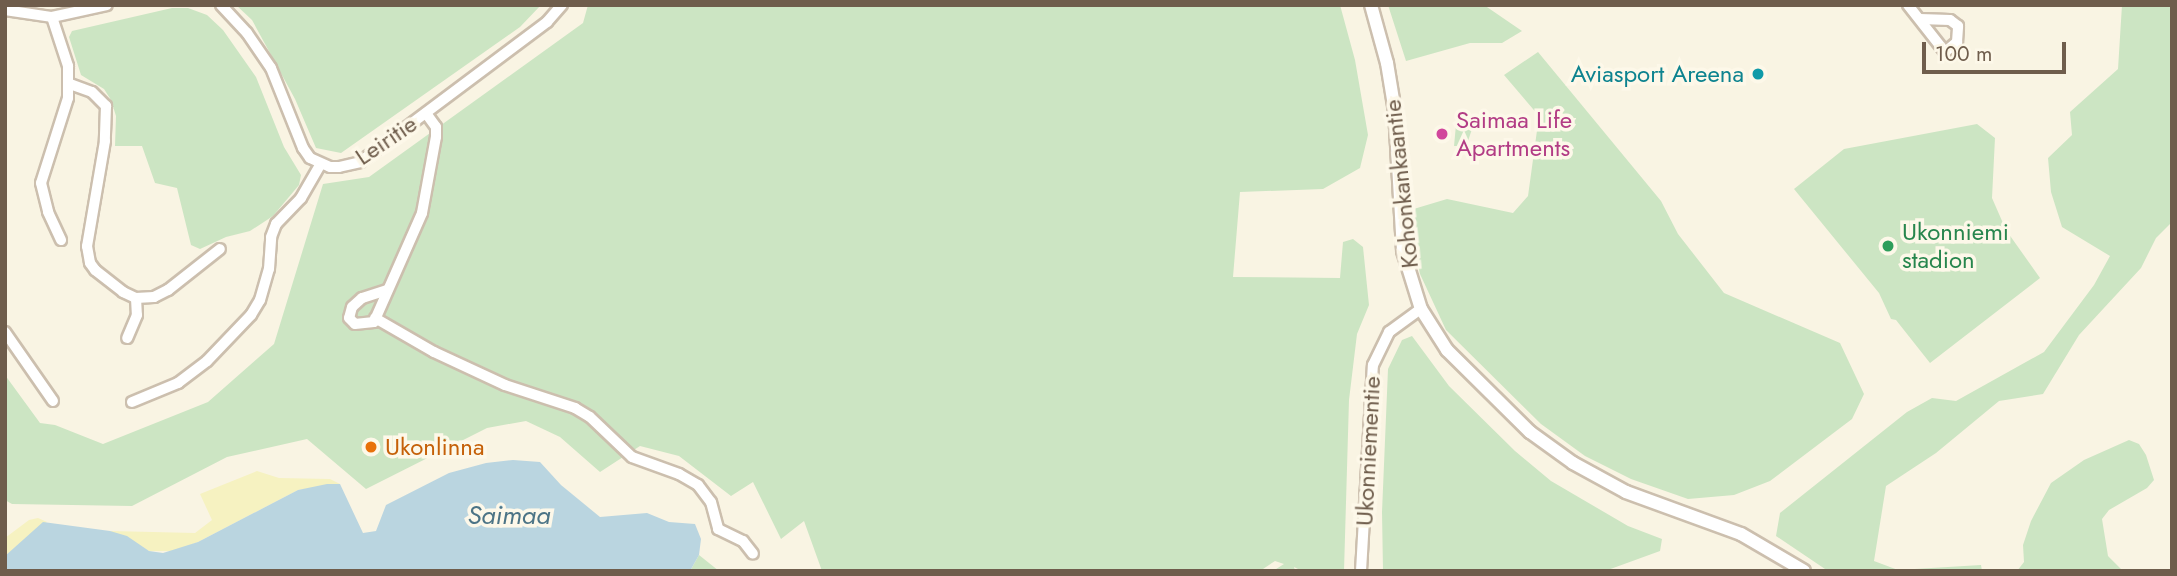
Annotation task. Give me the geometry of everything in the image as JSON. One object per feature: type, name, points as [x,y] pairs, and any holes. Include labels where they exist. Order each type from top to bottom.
[{"type":"street","points":[[5,10],[52,17],[107,5]]},
{"type":"street","name":"Leiritie","points":[[221,5],[247,33],[271,68],[303,148],[310,158],[321,164],[339,167],[360,162],[547,22],[562,5]]},
{"type":"street","name":"Kohonkankaantie","points":[[1371,5],[1387,63],[1395,112],[1403,251],[1421,309],[1447,350],[1470,376],[1551,448],[1615,486],[1741,534],[1804,571]]},
{"type":"street","points":[[1908,5],[1920,19]]},
{"type":"street","points":[[52,17],[68,66],[70,84],[41,183],[48,212],[61,240]]},
{"type":"street","points":[[70,84],[100,98],[106,106],[108,121],[87,230],[90,263],[103,277],[136,298],[154,297],[168,290],[220,249]]},
{"type":"street","points":[[374,320],[422,213],[431,179],[436,127],[426,113]]},
{"type":"street","points":[[132,402],[178,383],[207,361],[251,316],[269,269],[271,237],[276,224],[301,198],[321,164]]},
{"type":"street","points":[[387,290],[362,298],[352,307],[349,318],[355,324],[374,320],[505,385],[575,408],[590,417],[632,457],[679,474],[698,485],[711,502],[719,529],[743,541],[753,554]]},
{"type":"street","points":[[127,338],[137,314],[136,298]]},
{"type":"street","name":"Ukonniementie","points":[[1361,571],[1373,365],[1389,332],[1421,309]]},
{"type":"street","points":[[5,332],[53,401]]},
{"type":"green space","points":[[236,5],[541,5],[520,27],[341,153],[316,148],[295,99],[252,20]]},
{"type":"green space","points":[[588,5],[1340,5],[1355,60],[1368,135],[1360,168],[1323,189],[1240,192],[1233,277],[1340,278],[1343,242],[1353,239],[1363,247],[1369,305],[1357,334],[1349,400],[1344,571],[1302,571],[1294,567],[1295,571],[1273,571],[1284,564],[1275,561],[1260,571],[822,571],[804,521],[781,539],[753,482],[731,496],[679,456],[640,446],[600,472],[560,437],[526,421],[487,428],[366,489],[307,439],[227,457],[132,506],[12,504],[5,500],[5,375],[40,423],[55,425],[103,444],[208,402],[274,344],[323,184],[369,177],[583,23]]},
{"type":"green space","points":[[1388,5],[1484,5],[1522,31],[1502,43],[1470,43],[1406,61]]},
{"type":"green space","points":[[2122,5],[2172,5],[2172,222],[2156,238],[2141,268],[2079,335],[2043,394],[1999,401],[1936,453],[1886,486],[1874,561],[1898,570],[1981,565],[1982,571],[1828,571],[1776,536],[1780,513],[1907,412],[1932,398],[1956,401],[2044,352],[2094,285],[2110,256],[2062,227],[2051,192],[2048,158],[2072,135],[2070,112],[2118,69]]},
{"type":"green space","points":[[172,8],[188,8],[207,15],[223,30],[256,77],[284,147],[301,175],[299,185],[273,216],[250,231],[226,237],[200,249],[191,245],[177,188],[155,183],[142,146],[115,146],[116,116],[111,100],[104,89],[81,75],[69,37],[72,31]]},
{"type":"green space","points":[[1538,52],[1661,201],[1678,234],[1724,293],[1840,343],[1864,394],[1852,419],[1770,481],[1734,495],[1688,499],[1631,479],[1585,456],[1541,424],[1446,330],[1420,274],[1407,211],[1447,199],[1513,213],[1528,196],[1539,116],[1504,75]]},
{"type":"green space","name":"Ukonniemi stadion","points":[[1977,124],[1995,138],[1992,198],[2006,230],[2040,278],[1930,363],[1896,320],[1891,319],[1879,293],[1794,189],[1844,149]]},
{"type":"green space","points":[[1456,125],[1469,126],[1472,129],[1463,146],[1454,146]]},
{"type":"green space","points":[[1412,336],[1449,386],[1515,451],[1551,481],[1628,526],[1662,539],[1660,551],[1605,571],[1383,571],[1382,512],[1388,369],[1402,340]]},
{"type":"green space","points":[[2129,440],[2139,444],[2146,455],[2154,480],[2147,488],[2109,510],[2102,519],[2108,556],[2123,571],[2017,571],[2024,562],[2023,545],[2031,521],[2051,483],[2084,460]]},
{"type":"green space","points":[[699,555],[719,571],[690,571]]},
{"type":"sand","points":[[257,471],[279,478],[330,479],[340,484],[298,490],[198,542],[175,551],[149,551],[110,531],[195,533],[212,520],[200,494]]},
{"type":"sand","points":[[38,518],[47,522],[5,556],[5,538],[29,520]]},
{"type":"water","name":"Saimaa","points":[[513,460],[540,462],[561,485],[600,517],[647,513],[669,522],[695,524],[701,539],[699,555],[690,571],[5,571],[5,556],[43,522],[110,531],[127,536],[149,551],[163,553],[198,542],[298,490],[327,484],[340,484],[363,533],[376,531],[386,505],[449,473],[486,463]]},
{"type":"place","name":"Aviasport Areena","points":[[1758,74]]},
{"type":"place","name":"Saimaa Life Apartments","points":[[1442,134]]},
{"type":"place","name":"Ukonniemi stadion","points":[[1888,246]]},
{"type":"place","name":"Ukonlinna","points":[[371,447]]}]
